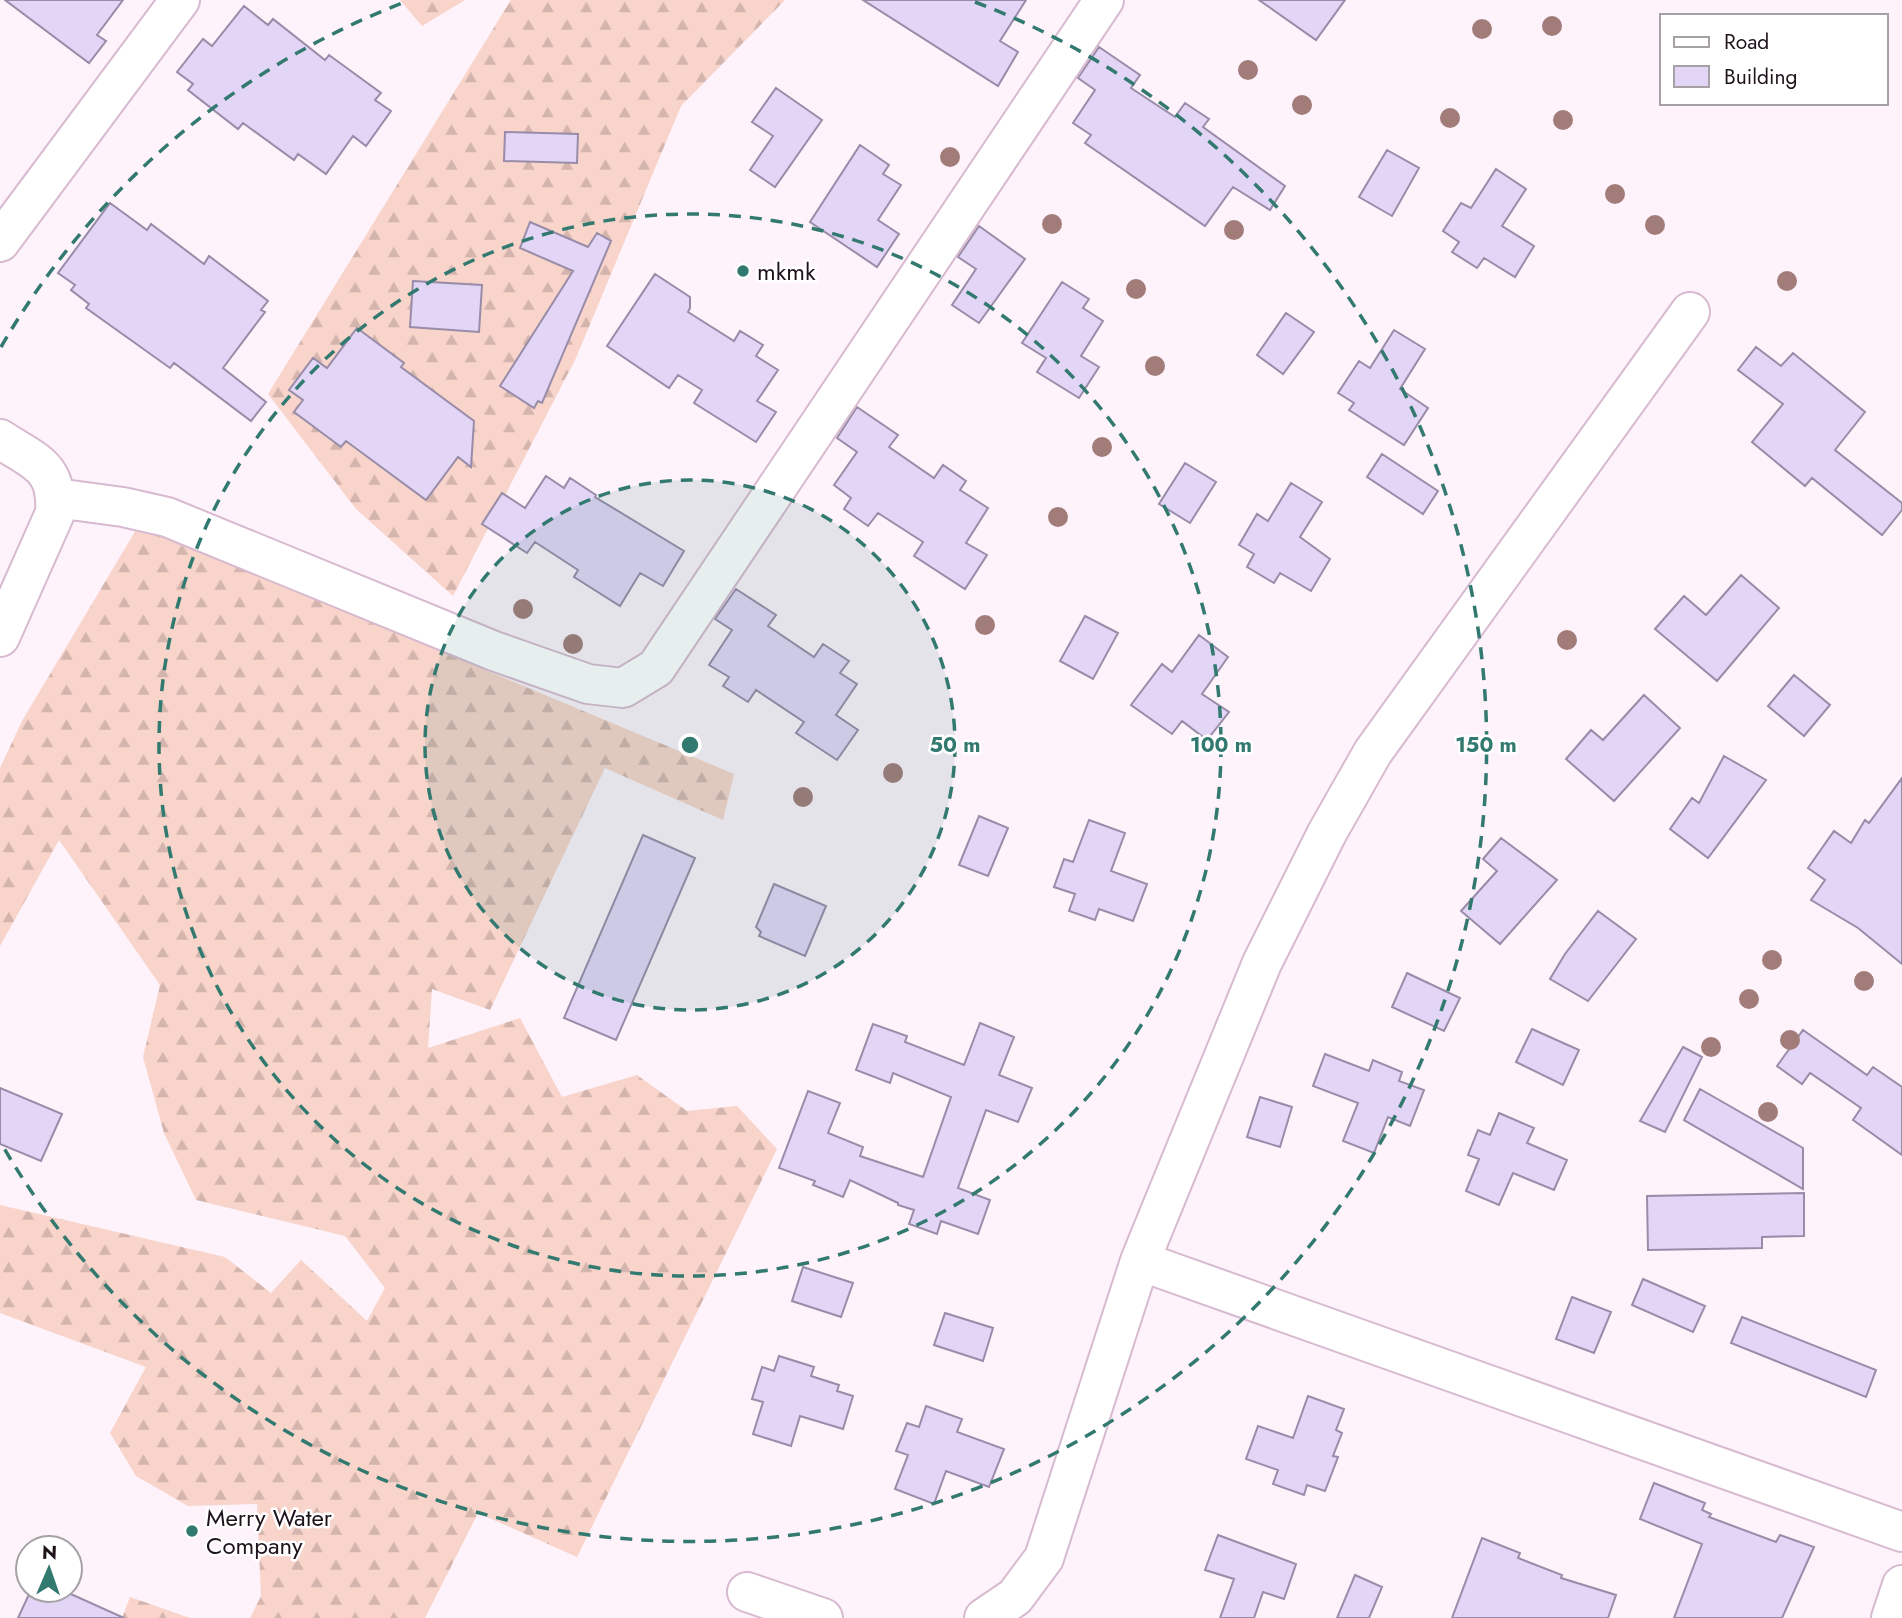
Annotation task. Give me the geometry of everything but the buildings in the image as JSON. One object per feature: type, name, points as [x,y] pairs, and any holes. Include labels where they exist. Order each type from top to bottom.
[{"type":"street","points":[[0,242],[180,0]]},
{"type":"street","points":[[56,498],[123,507],[167,517],[494,651],[588,684],[623,688],[656,668],[1104,0]]},
{"type":"street","points":[[985,1618],[1015,1597],[1044,1558],[1140,1261],[1262,962],[1327,833],[1373,752],[1690,312]]},
{"type":"street","points":[[0,439],[45,468],[53,482],[56,498],[55,513],[0,637]]},
{"type":"street","points":[[1140,1261],[1902,1532]]},
{"type":"street","points":[[1891,1618],[1902,1585]]},
{"type":"street","points":[[747,1591],[823,1618]]},
{"type":"green space","points":[[400,0],[465,0],[422,26]]},
{"type":"green space","points":[[511,0],[785,0],[681,106],[576,358],[453,596],[356,509],[268,394]]},
{"type":"green space","points":[[139,525],[734,774],[723,820],[605,768],[490,1010],[432,989],[428,1048],[520,1018],[562,1097],[637,1075],[687,1111],[737,1106],[777,1149],[577,1557],[478,1513],[425,1618],[250,1618],[261,1596],[257,1504],[188,1506],[136,1476],[110,1433],[146,1367],[0,1313],[0,1205],[225,1257],[271,1293],[301,1260],[367,1321],[385,1288],[345,1236],[196,1200],[164,1133],[143,1057],[160,985],[59,840],[0,946],[0,768],[22,721]]},
{"type":"green space","points":[[130,1597],[190,1618],[122,1618]]},
{"type":"place","name":"mkmk","points":[[743,271]]},
{"type":"place","name":"Merry Water Company","points":[[192,1531]]}]
